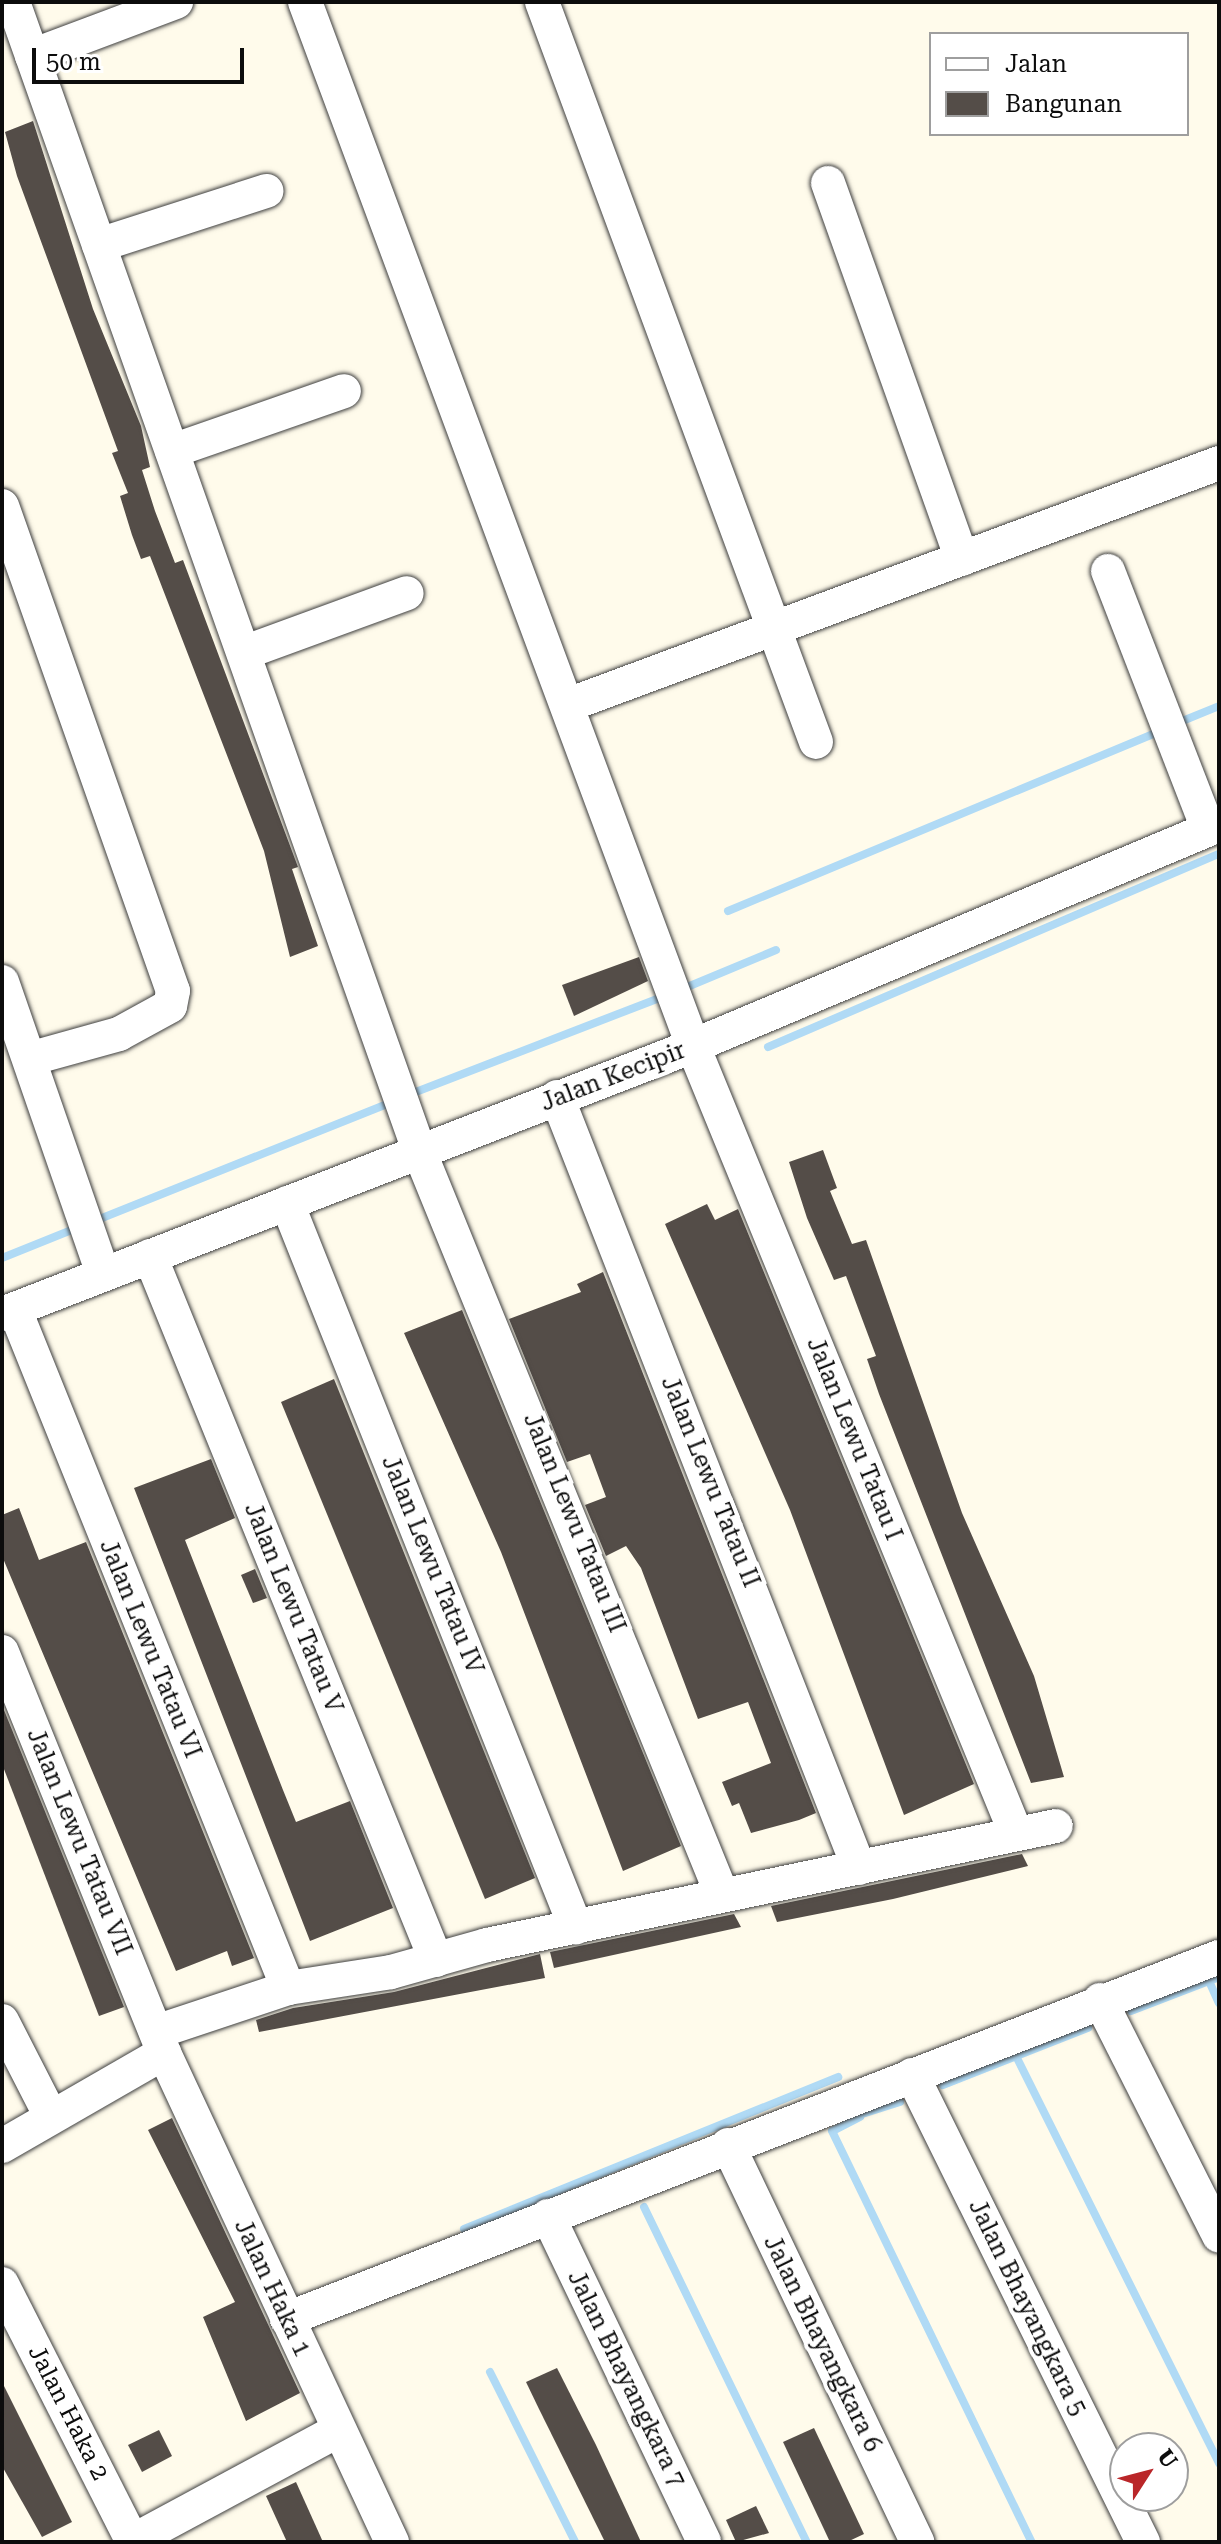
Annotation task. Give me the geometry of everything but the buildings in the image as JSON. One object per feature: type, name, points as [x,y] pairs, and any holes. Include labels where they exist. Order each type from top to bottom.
[{"type":"street","name":"Jalan Lewu Tatau III","points":[[13,2],[405,1099],[420,1153],[722,1895]]},
{"type":"street","points":[[32,56],[176,2]]},
{"type":"street","name":"Jalan Lewu Tatau I","points":[[305,2],[693,1046],[1015,1831]]},
{"type":"street","points":[[542,2],[816,742]]},
{"type":"street","points":[[828,183],[962,559]]},
{"type":"street","points":[[99,245],[266,191]]},
{"type":"street","points":[[172,451],[344,391]]},
{"type":"street","points":[[568,705],[1219,463]]},
{"type":"street","points":[[2,506],[111,798],[173,991],[170,1006],[119,1034],[29,1059]]},
{"type":"street","points":[[1108,571],[1214,827]]},
{"type":"street","points":[[246,652],[407,593]]},
{"type":"street","name":"Jalan Kecipir","points":[[8,1312],[92,1245],[150,1256],[693,1046],[1214,827]]},
{"type":"street","points":[[2,982],[92,1245]]},
{"type":"street","name":"Jalan Lewu Tatau II","points":[[557,1097],[859,1868]]},
{"type":"street","name":"Jalan Lewu Tatau IV","points":[[287,1203],[576,1928]]},
{"type":"street","name":"Jalan Lewu Tatau V","points":[[150,1256],[436,1960]]},
{"type":"street","name":"Jalan Lewu Tatau VI","points":[[8,1312],[288,1988]]},
{"type":"street","name":"Jalan Lewu Tatau VII","points":[[2,1652],[160,2043]]},
{"type":"street","points":[[2,2146],[160,2043],[288,1988],[436,1960],[1015,1831],[1056,1826]]},
{"type":"street","points":[[287,2319],[1100,2000],[1219,1957]]},
{"type":"street","points":[[1100,2000],[1219,2236]]},
{"type":"street","points":[[2,2021],[50,2115]]},
{"type":"street","name":"Jalan Haka 1","points":[[160,2043],[337,2431],[392,2542]]},
{"type":"street","name":"Jalan Bhayangkara 5","points":[[912,2075],[1143,2542]]},
{"type":"street","name":"Jalan Bhayangkara 6","points":[[728,2145],[917,2542]]},
{"type":"street","name":"Jalan Bhayangkara 7","points":[[548,2216],[704,2542]]},
{"type":"street","name":"Jalan Haka 2","points":[[2,2284],[133,2542]]},
{"type":"street","points":[[133,2542],[337,2431]]},
{"type":"waterway","points":[[1175,724],[1219,706]]},
{"type":"waterway","points":[[728,911],[1163,730]]},
{"type":"waterway","points":[[768,1047],[1219,854]]},
{"type":"waterway","points":[[680,990],[776,950]]},
{"type":"waterway","points":[[408,1095],[667,995]]},
{"type":"waterway","points":[[92,1222],[395,1101]]},
{"type":"waterway","points":[[2,1258],[79,1227]]},
{"type":"waterway","points":[[1131,2011],[1219,1977]]},
{"type":"waterway","points":[[1209,1981],[1219,2003]]},
{"type":"waterway","points":[[943,2085],[1088,2028]]},
{"type":"waterway","points":[[1016,2056],[1219,2464]]},
{"type":"waterway","points":[[464,2229],[838,2077]]},
{"type":"waterway","points":[[859,2115],[900,2102]]},
{"type":"waterway","points":[[860,2117],[832,2131],[1032,2542]]},
{"type":"waterway","points":[[644,2207],[807,2542]]},
{"type":"waterway","points":[[490,2372],[575,2542]]}]
